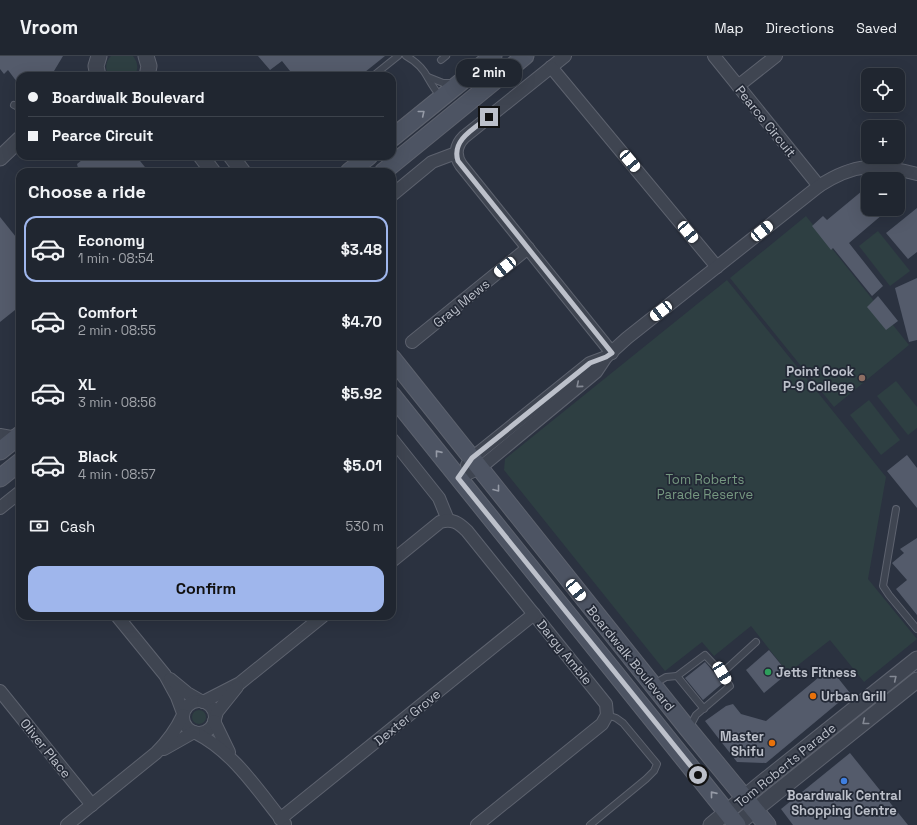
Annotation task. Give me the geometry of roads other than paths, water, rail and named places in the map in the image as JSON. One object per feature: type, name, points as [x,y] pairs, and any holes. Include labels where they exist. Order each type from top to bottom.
[{"type":"main road","points":[[396,135],[493,56]]},
{"type":"main road","points":[[388,168],[526,56]]},
{"type":"main road","points":[[442,98],[452,100],[464,98],[500,76]]},
{"type":"main road","points":[[391,168],[402,156]]},
{"type":"main road","points":[[354,168],[364,160]]},
{"type":"main road","name":"Boardwalk Boulevard","points":[[396,363],[652,685],[767,825]]},
{"type":"main road","name":"Boardwalk Boulevard","points":[[396,401],[734,822]]},
{"type":"main road","points":[[0,451],[16,438]]},
{"type":"main road","points":[[0,456],[16,456]]},
{"type":"main road","points":[[0,478],[16,465]]},
{"type":"street","points":[[565,56],[464,137],[457,146],[456,153],[459,163],[528,248],[609,355]]},
{"type":"street","name":"Pearce Circuit","points":[[714,56],[819,186]]},
{"type":"street","points":[[738,86],[776,56]]},
{"type":"street","points":[[551,67],[717,267]]},
{"type":"street","points":[[0,158],[16,143]]},
{"type":"street","points":[[396,192],[432,162],[456,153]]},
{"type":"street","points":[[458,478],[590,363],[609,355],[627,338],[819,186],[842,173],[867,167],[887,167],[917,174]]},
{"type":"street","name":"Gray Mews","points":[[412,342],[528,248]]},
{"type":"street","points":[[0,435],[11,437],[16,436]]},
{"type":"street","points":[[396,444],[440,498],[448,520],[437,524],[396,558]]},
{"type":"street","points":[[0,508],[16,497]]},
{"type":"street","name":"Dargy Amble","points":[[448,520],[459,524],[467,531],[604,701],[608,709],[607,715]]},
{"type":"street","name":"Dexter Grove","points":[[283,822],[534,614]]},
{"type":"street","points":[[120,620],[165,674],[187,693],[212,708],[220,735],[234,760],[283,822]]},
{"type":"street","points":[[156,753],[195,733],[206,731],[212,726],[220,708],[240,683],[318,620]]},
{"type":"street","name":"Tom Roberts Parade","points":[[711,825],[734,822],[749,804],[841,721],[917,659]]},
{"type":"street","points":[[165,674],[177,697],[183,714],[185,726],[212,742],[234,760]]},
{"type":"street","name":"Tom Roberts Parade","points":[[749,804],[851,733],[917,680]]},
{"type":"street","points":[[67,825],[156,753],[166,743],[175,730],[186,708],[191,703],[202,701],[240,683]]},
{"type":"street","name":"Oliver Place","points":[[0,691],[92,805]]},
{"type":"street","points":[[865,701],[885,706]]},
{"type":"street","points":[[477,825],[597,729],[605,721],[607,715]]},
{"type":"street","name":"Tom Roberts Parade","points":[[841,721],[851,733]]},
{"type":"lane","points":[[378,72],[398,56]]},
{"type":"lane","points":[[406,56],[415,61],[428,77],[435,91],[442,98]]},
{"type":"lane","points":[[428,77],[445,83],[463,80]]},
{"type":"lane","points":[[896,509],[883,586],[917,629]]},
{"type":"lane","points":[[722,673],[756,642]]},
{"type":"lane","points":[[652,685],[666,677],[677,676],[705,655],[722,673],[730,686],[696,715],[688,729]]},
{"type":"lane","points":[[677,676],[704,709]]},
{"type":"lane","points":[[590,825],[654,771],[657,764],[623,723],[616,718],[607,715]]},
{"type":"place","name":"Point Cook P-9 College","points":[[862,378]]},
{"type":"place","name":"Jetts Fitness","points":[[768,672]]},
{"type":"place","name":"Urban Grill","points":[[813,696]]},
{"type":"place","name":"Master Shifu","points":[[772,743]]},
{"type":"place","name":"Boardwalk Central Shopping Centre","points":[[844,781]]},
{"type":"park label","name":"Tom Roberts Parade Reserve","points":[[705,486]]}]
